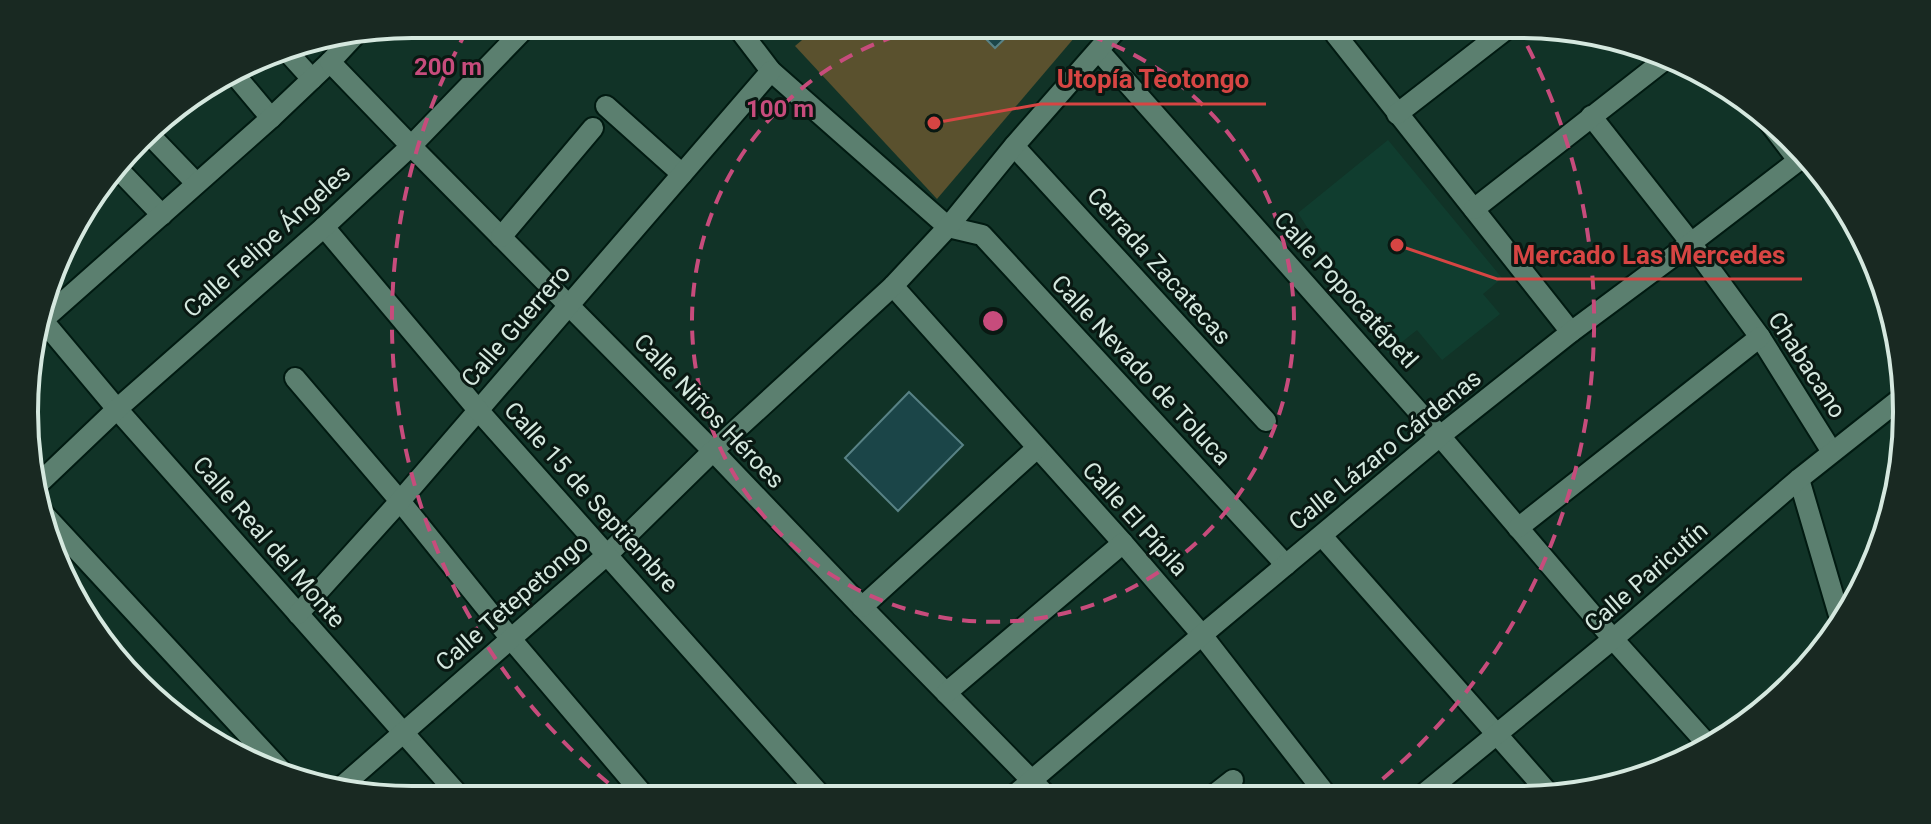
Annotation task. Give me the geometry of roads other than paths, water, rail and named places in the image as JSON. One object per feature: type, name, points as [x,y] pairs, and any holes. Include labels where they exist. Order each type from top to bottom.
[{"type":"street","name":"Calle Felipe Ángeles","points":[[44,479],[117,409],[411,146],[515,38]]},
{"type":"street","points":[[746,38],[771,71],[948,227]]},
{"type":"street","name":"Calle Tetepetongo","points":[[348,781],[608,554],[713,451],[893,286],[948,227],[1014,146],[1110,38]]},
{"type":"street","points":[[1338,38],[1571,332]]},
{"type":"street","points":[[1397,114],[1495,38]]},
{"type":"street","points":[[53,309],[271,118],[347,44]]},
{"type":"street","name":"Calle Popocatépetl","points":[[1099,51],[1702,738]]},
{"type":"street","points":[[293,58],[312,79]]},
{"type":"street","name":"Calle Niños Héroes","points":[[330,62],[1037,786]]},
{"type":"street","points":[[1474,209],[1658,65]]},
{"type":"street","name":"Calle Guerrero","points":[[298,614],[400,501],[771,71]]},
{"type":"street","points":[[240,81],[271,118]]},
{"type":"street","points":[[606,106],[682,174]]},
{"type":"street","name":"Chabacano","points":[[1591,116],[1760,337],[1832,452]]},
{"type":"street","points":[[501,237],[593,128]]},
{"type":"street","points":[[155,141],[196,183]]},
{"type":"street","name":"Cerrada Zacatecas","points":[[1014,146],[1266,421]]},
{"type":"street","name":"Calle Lázaro Cárdenas","points":[[1026,786],[1440,436],[1571,332],[1796,161]]},
{"type":"street","points":[[123,174],[162,215]]},
{"type":"street","name":"Calle 15 de Septiembre","points":[[324,227],[478,410],[813,786]]},
{"type":"street","name":"Calle Nevado de Toluca","points":[[948,227],[982,235],[1286,565]]},
{"type":"street","name":"Calle El Pípila","points":[[893,286],[1202,635],[1319,786]]},
{"type":"street","name":"Calle Real del Monte","points":[[47,330],[451,786]]},
{"type":"street","points":[[1518,528],[1760,337]]},
{"type":"street","points":[[295,378],[636,786]]},
{"type":"street","name":"Calle Paricutín","points":[[1434,786],[1613,639],[1799,479],[1893,405]]},
{"type":"street","points":[[862,607],[1037,448]]},
{"type":"street","points":[[1799,479],[1837,609]]},
{"type":"street","points":[[57,528],[270,758]]},
{"type":"street","points":[[1322,536],[1542,785]]},
{"type":"street","points":[[946,693],[1123,543]]},
{"type":"street","points":[[1225,786],[1233,780]]},
{"type":"place","name":"Utopía Teotongo","points":[[934,123]]},
{"type":"place","name":"Mercado Las Mercedes","points":[[1397,245]]}]
